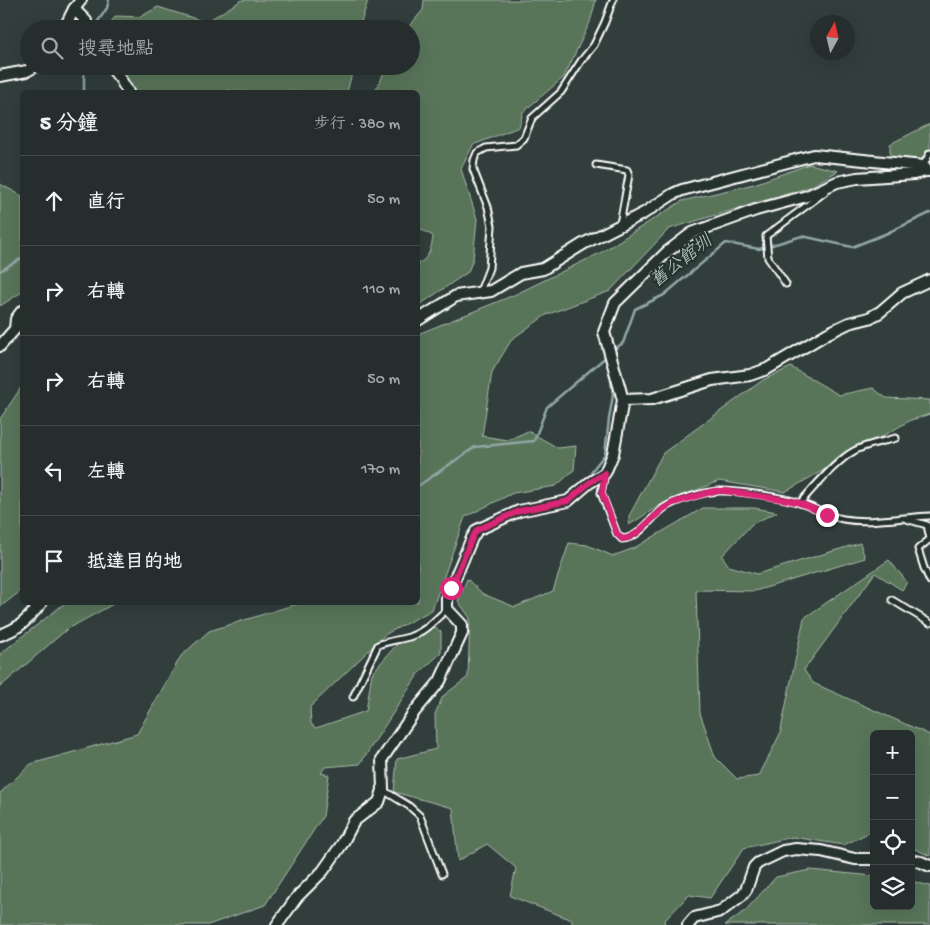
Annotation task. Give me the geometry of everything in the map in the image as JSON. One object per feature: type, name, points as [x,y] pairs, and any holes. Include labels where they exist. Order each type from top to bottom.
[{"type":"street","points":[[68,20],[74,8],[82,0]]},
{"type":"street","points":[[74,8],[85,20]]},
{"type":"street","points":[[0,76],[20,72]]},
{"type":"street","points":[[117,75],[127,90]]},
{"type":"street","points":[[420,319],[456,296],[491,292],[521,273],[543,269],[583,244],[644,213],[682,190],[814,155],[927,169]]},
{"type":"street","points":[[277,925],[297,897],[324,871],[342,844],[354,821],[379,802],[383,790],[382,759],[415,711],[440,681],[462,633],[462,624],[447,609],[446,597],[477,530],[519,511],[568,501],[589,483],[605,473],[613,454],[623,400],[604,332],[615,303],[667,252],[692,233],[756,210],[807,196],[838,182],[857,178],[914,174],[927,169]]},
{"type":"street","points":[[623,400],[652,399],[712,380],[750,375],[766,369],[828,333],[849,323],[875,315],[902,293],[930,280]]},
{"type":"street","points":[[0,346],[19,327],[16,319],[20,314]]},
{"type":"street","points":[[0,635],[15,630],[32,615],[40,605]]},
{"type":"street","points":[[688,925],[694,918],[721,911],[742,895],[758,862],[783,851],[796,849],[821,851],[855,860],[870,859]]},
{"type":"street","points":[[915,861],[930,866]]},
{"type":"lane","points":[[478,294],[489,268],[492,226],[488,207],[473,170],[477,153],[486,148],[516,145],[524,138],[532,118],[562,92],[581,60],[594,46],[614,0]]},
{"type":"lane","points":[[927,169],[930,154]]},
{"type":"lane","points":[[596,165],[627,170],[629,175],[620,225]]},
{"type":"lane","points":[[786,284],[768,258],[766,236],[838,182]]},
{"type":"lane","points":[[800,503],[849,454],[856,450],[896,438]]},
{"type":"lane","points":[[605,473],[602,493],[617,534],[622,539],[637,533],[663,509],[673,503],[714,491],[725,491],[800,503],[827,515],[845,519],[930,516]]},
{"type":"lane","points":[[901,518],[927,525],[930,539],[918,549],[930,581]]},
{"type":"lane","points":[[892,600],[930,623]]},
{"type":"lane","points":[[354,697],[378,645],[409,637],[428,627],[447,609]]},
{"type":"lane","points":[[383,790],[409,806],[420,816],[442,874]]},
{"type":"green space","points":[[242,0],[368,0],[362,20],[209,20]]},
{"type":"green space","points":[[424,0],[596,0],[590,22],[564,77],[523,112],[519,127],[473,145],[461,169],[477,219],[473,259],[468,272],[420,305],[420,262],[425,259],[431,248],[433,236],[420,229],[420,90],[375,90],[383,75],[420,75],[420,20],[415,20],[423,10]]},
{"type":"green space","points":[[158,7],[200,20],[113,20],[116,16],[140,17]]},
{"type":"green space","points":[[125,75],[352,75],[348,90],[134,90]]},
{"type":"green space","points":[[930,124],[930,164],[890,161],[890,144]]},
{"type":"green space","points":[[810,164],[838,171],[810,187],[669,229],[610,291],[546,315],[512,339],[492,372],[482,436],[508,440],[528,431],[558,448],[576,446],[574,470],[556,486],[513,493],[465,517],[432,610],[386,634],[310,707],[311,724],[316,728],[366,711],[372,673],[399,642],[434,627],[441,632],[441,653],[419,673],[360,764],[325,767],[321,773],[329,775],[323,816],[265,905],[208,925],[0,925],[0,793],[31,764],[137,734],[181,656],[209,631],[294,605],[420,605],[420,333],[514,295],[600,253],[682,201],[754,184]]},
{"type":"green space","points":[[0,184],[20,195],[20,293],[0,306]]},
{"type":"green space","points":[[791,367],[839,395],[873,388],[886,398],[930,400],[930,414],[911,420],[785,492],[719,481],[662,504],[629,525],[629,516],[663,453],[763,380]]},
{"type":"green space","points":[[20,389],[20,592],[0,607],[0,419]]},
{"type":"green space","points":[[703,508],[754,508],[777,512],[752,524],[722,556],[729,566],[757,574],[860,543],[865,558],[755,591],[696,590],[700,713],[715,757],[737,779],[759,776],[780,734],[804,618],[889,560],[907,582],[902,590],[875,573],[804,670],[813,683],[930,735],[930,856],[915,849],[915,730],[870,730],[870,832],[844,845],[793,837],[744,848],[710,898],[689,895],[665,920],[664,925],[572,925],[572,920],[510,896],[516,868],[487,844],[458,861],[453,808],[394,792],[397,759],[436,749],[435,714],[443,696],[468,677],[470,618],[458,601],[467,579],[483,594],[515,607],[553,591],[569,543],[587,545],[613,556],[634,548]]},
{"type":"green space","points":[[62,605],[111,605],[66,630],[0,687],[0,654]]},
{"type":"green space","points":[[810,870],[870,876],[870,910],[915,910],[915,882],[930,886],[930,925],[725,925],[745,911],[776,877]]},
{"type":"waterway","points":[[99,20],[107,8],[109,0]]},
{"type":"waterway","points":[[84,75],[84,90]]},
{"type":"waterway","name":"舊公館圳","points":[[616,348],[623,343],[635,309],[664,295],[726,243],[759,249],[802,236],[852,247],[930,213]]},
{"type":"waterway","points":[[0,271],[20,259]]},
{"type":"waterway","name":"舊公館圳","points":[[420,485],[475,447],[534,441],[547,407],[607,356]]},
{"type":"waterway","points":[[591,472],[605,454],[613,395],[608,362]]},
{"type":"route","points":[[451,588],[477,530],[519,511],[568,501],[589,483],[605,473],[602,493],[617,534],[622,539],[637,533],[663,509],[673,503],[714,491],[787,500],[800,503],[827,515]]}]
